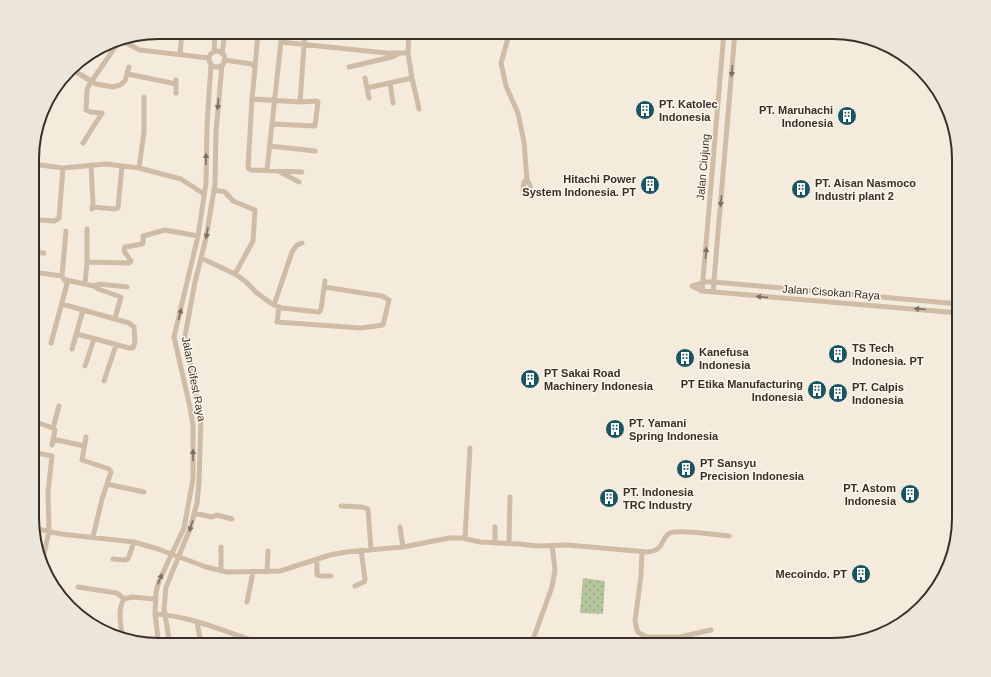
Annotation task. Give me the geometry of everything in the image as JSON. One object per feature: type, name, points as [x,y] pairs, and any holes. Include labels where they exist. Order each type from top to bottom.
[{"type":"street","points":[[180,54],[181,39]]},
{"type":"street","points":[[209,58],[214,52],[215,39]]},
{"type":"street","points":[[223,63],[222,54],[224,39]]},
{"type":"street","points":[[257,39],[248,167],[251,170],[302,172]]},
{"type":"street","points":[[267,170],[276,100],[281,39]]},
{"type":"street","points":[[300,102],[304,39]]},
{"type":"street","points":[[409,39],[408,53],[418,109]]},
{"type":"street","points":[[508,39],[501,63],[506,86],[518,113],[524,142],[526,180]]},
{"type":"street","name":"Jalan Ciujung","points":[[702,291],[704,282],[723,39]]},
{"type":"street","points":[[713,292],[734,39]]},
{"type":"street","points":[[281,42],[398,54],[408,53]]},
{"type":"street","points":[[127,43],[140,50],[209,58]]},
{"type":"street","points":[[83,143],[102,113],[91,112],[86,109],[88,90],[91,82],[115,47]]},
{"type":"street","points":[[214,52],[222,54]]},
{"type":"street","points":[[349,67],[392,57],[398,54]]},
{"type":"street","points":[[209,58],[214,67],[218,67],[223,63],[252,64],[255,68]]},
{"type":"street","name":"Jalan Cifest Raya","points":[[169,638],[165,615],[166,587],[190,529],[197,503],[199,482],[202,422],[185,336],[188,313],[206,238],[215,184],[216,132],[223,63]]},
{"type":"street","name":"Jalan Cifest Raya","points":[[158,638],[155,599],[159,581],[184,528],[190,501],[193,472],[193,426],[174,337],[198,236],[206,182],[207,126],[211,64]]},
{"type":"street","points":[[77,72],[91,82],[102,86],[116,86],[125,81],[129,67]]},
{"type":"street","points":[[128,74],[176,82],[176,93]]},
{"type":"street","points":[[365,78],[369,98]]},
{"type":"street","points":[[367,88],[412,78]]},
{"type":"street","points":[[390,83],[393,103]]},
{"type":"street","points":[[139,168],[144,132],[144,97]]},
{"type":"street","points":[[252,99],[318,102],[315,126],[272,124]]},
{"type":"street","points":[[270,146],[315,151]]},
{"type":"street","points":[[39,165],[63,168],[91,165],[139,168],[181,179],[204,194]]},
{"type":"street","points":[[91,165],[92,208],[115,209],[118,208],[122,166]]},
{"type":"street","points":[[40,220],[55,221],[59,218],[63,168]]},
{"type":"street","points":[[278,171],[299,182]]},
{"type":"street","points":[[206,182],[215,184]]},
{"type":"street","points":[[214,190],[225,192],[233,201],[255,210],[253,242],[235,274]]},
{"type":"street","points":[[85,284],[87,262],[87,228]]},
{"type":"street","points":[[87,262],[129,263],[131,260],[124,251],[125,247],[142,244],[143,236],[158,233],[164,230],[198,236]]},
{"type":"street","points":[[51,343],[67,284],[64,278],[66,231]]},
{"type":"street","points":[[302,243],[292,252],[277,306],[276,322],[361,328],[383,325],[389,300],[382,296],[324,287]]},
{"type":"street","points":[[39,253],[44,253]]},
{"type":"street","points":[[201,258],[235,274],[245,281],[257,293],[277,306],[319,312],[321,309],[325,280]]},
{"type":"street","points":[[39,273],[94,286],[98,289],[121,297],[115,318]]},
{"type":"street","name":"Jalan Cisokan Raya","points":[[952,303],[714,282],[704,282],[692,286],[702,291],[952,312]]},
{"type":"street","points":[[94,286],[99,284],[127,287]]},
{"type":"street","points":[[62,304],[115,318],[133,325],[136,337],[135,345],[132,348],[77,334]]},
{"type":"street","points":[[72,349],[83,310]]},
{"type":"street","points":[[85,366],[94,339]]},
{"type":"street","points":[[104,381],[116,345]]},
{"type":"street","points":[[52,445],[55,430],[53,428],[59,406]]},
{"type":"street","points":[[39,424],[53,428]]},
{"type":"street","points":[[86,437],[82,460],[111,471],[102,499],[94,537]]},
{"type":"street","points":[[53,439],[84,446]]},
{"type":"street","points":[[465,538],[470,448]]},
{"type":"street","points":[[39,453],[52,456],[48,492],[49,531],[44,553]]},
{"type":"street","points":[[107,484],[144,492]]},
{"type":"street","points":[[509,544],[510,497]]},
{"type":"street","points":[[341,506],[362,507],[368,509],[371,550]]},
{"type":"street","points":[[194,513],[212,517],[217,515],[232,519]]},
{"type":"street","points":[[494,543],[495,527]]},
{"type":"street","points":[[400,528],[402,548]]},
{"type":"street","points":[[40,529],[61,534],[134,542],[221,571],[253,572],[286,570],[317,559],[346,552],[402,548],[449,538],[465,538],[480,542],[494,543],[543,546],[568,545],[652,552],[659,549],[668,535],[672,533],[684,532],[729,536]]},
{"type":"street","points":[[113,559],[128,559],[134,542]]},
{"type":"street","points":[[534,638],[552,587],[555,570],[552,545]]},
{"type":"street","points":[[221,547],[221,571]]},
{"type":"street","points":[[355,586],[364,582],[365,579],[361,550]]},
{"type":"street","points":[[267,572],[268,551]]},
{"type":"street","points":[[642,552],[641,576],[635,621],[636,630],[648,637],[680,637],[711,630]]},
{"type":"street","points":[[317,559],[317,575],[331,576]]},
{"type":"street","points":[[247,602],[253,572]]},
{"type":"street","points":[[78,587],[117,593],[124,599]]},
{"type":"street","points":[[124,599],[132,597],[155,599]]},
{"type":"street","points":[[122,633],[120,615],[122,602],[124,599]]},
{"type":"street","points":[[155,614],[183,617],[246,638]]},
{"type":"street","points":[[197,622],[200,638]]},
{"type":"green space","points":[[583,578],[605,581],[603,614],[580,613]]},
{"type":"place","name":"PT. Katolec Indonesia","points":[[645,110]]},
{"type":"place","name":"PT. Maruhachi Indonesia","points":[[847,116]]},
{"type":"place","name":"Hitachi Power System Indonesia. PT","points":[[650,185]]},
{"type":"place","name":"PT. Aisan Nasmoco Industri plant 2","points":[[801,189]]},
{"type":"place","name":"TS Tech Indonesia. PT","points":[[838,354]]},
{"type":"place","name":"Kanefusa Indonesia","points":[[685,358]]},
{"type":"place","name":"PT Sakai Road Machinery Indonesia","points":[[530,379]]},
{"type":"place","name":"PT Etika Manufacturing Indonesia","points":[[817,390]]},
{"type":"place","name":"PT. Calpis Indonesia","points":[[838,393]]},
{"type":"place","name":"PT. Yamani Spring Indonesia","points":[[615,429]]},
{"type":"place","name":"PT Sansyu Precision Indonesia","points":[[686,469]]},
{"type":"place","name":"PT. Astom Indonesia","points":[[910,494]]},
{"type":"place","name":"PT. Indonesia TRC Industry","points":[[609,498]]},
{"type":"place","name":"Mecoindo. PT","points":[[861,574]]}]
